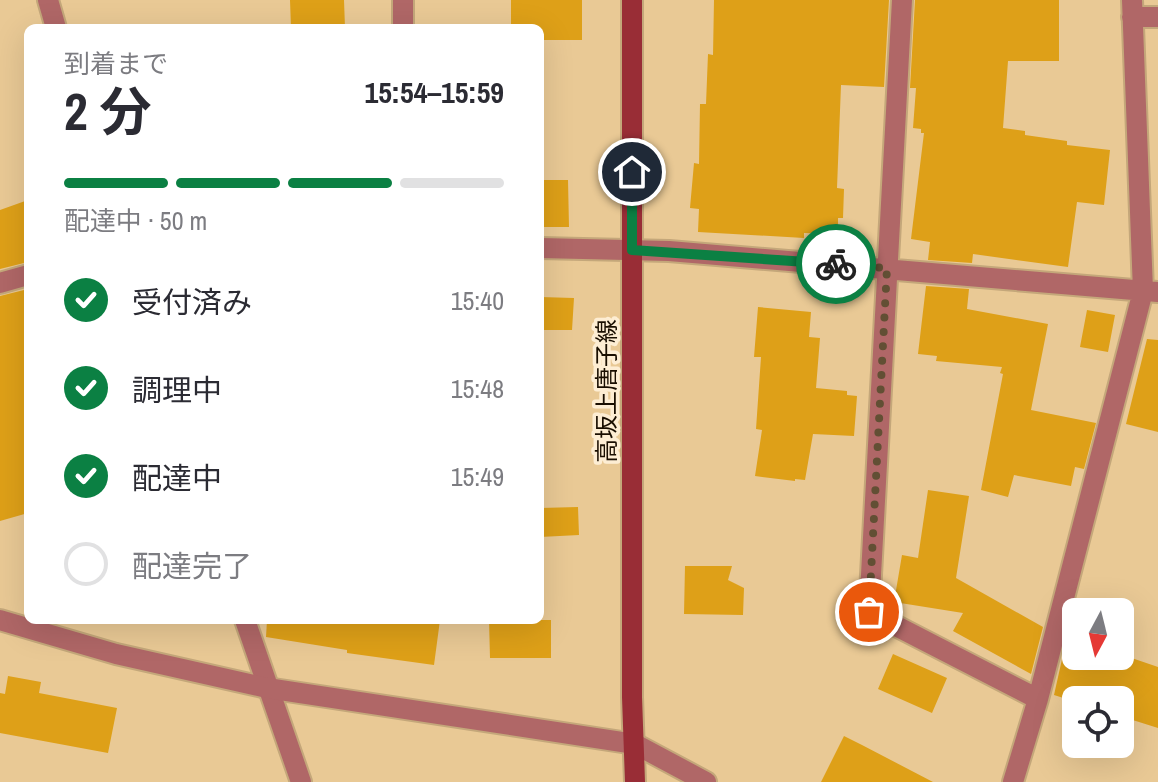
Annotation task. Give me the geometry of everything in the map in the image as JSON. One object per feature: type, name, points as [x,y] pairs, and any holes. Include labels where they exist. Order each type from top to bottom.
[{"type":"main road","name":"高坂上唐子線","points":[[632,0],[632,697],[635,782]]},
{"type":"street","points":[[48,0],[55,24]]},
{"type":"street","points":[[403,0],[403,24]]},
{"type":"street","points":[[902,0],[869,612],[1038,699]]},
{"type":"street","points":[[1013,782],[1150,292],[1132,8],[1158,17]]},
{"type":"street","points":[[544,248],[632,250],[887,268],[1150,292]]},
{"type":"street","points":[[0,283],[24,276]]},
{"type":"street","points":[[0,620],[116,654],[267,688],[635,744],[706,782]]},
{"type":"street","points":[[246,624],[301,782]]},
{"type":"building","points":[[290,0],[344,0],[345,24],[291,24]]},
{"type":"building","points":[[511,0],[582,0],[582,40],[544,40],[544,24],[511,24]]},
{"type":"building","points":[[714,0],[889,0],[884,87],[841,85],[837,188],[844,189],[843,218],[838,218],[838,234],[804,233],[804,238],[698,232],[699,209],[690,208],[694,163],[699,164],[700,104],[706,104],[708,54],[713,55]]},
{"type":"building","points":[[915,0],[1059,0],[1059,61],[1008,61],[1003,128],[1025,131],[1025,135],[1067,141],[1067,145],[1110,150],[1104,205],[1077,202],[1068,267],[973,254],[972,263],[928,260],[930,242],[911,239],[924,133],[921,129],[913,128],[916,88],[910,88]]},
{"type":"building","points":[[544,180],[568,180],[569,227],[544,227]]},
{"type":"building","points":[[24,201],[24,263],[0,269],[0,210]]},
{"type":"building","points":[[926,286],[969,289],[967,309],[1048,324],[1031,410],[1096,423],[1084,469],[1075,467],[1071,486],[1014,475],[1008,497],[981,490],[1002,367],[936,361],[937,356],[918,354]]},
{"type":"building","points":[[24,290],[24,514],[0,521],[0,296]]},
{"type":"building","points":[[544,297],[574,298],[572,330],[544,330]]},
{"type":"building","points":[[758,307],[811,312],[809,337],[820,338],[816,388],[847,391],[847,395],[857,396],[854,436],[813,434],[805,480],[755,476],[762,430],[756,429],[761,357],[754,357]]},
{"type":"building","points":[[1087,310],[1115,315],[1108,352],[1080,347]]},
{"type":"building","points":[[1147,339],[1158,340],[1158,432],[1126,424]]},
{"type":"building","points":[[928,490],[969,496],[956,578],[1043,627],[1031,674],[953,631],[963,613],[894,602],[902,555],[918,558]]},
{"type":"building","points":[[578,507],[579,535],[544,537],[544,508]]},
{"type":"building","points":[[685,566],[732,566],[728,580],[744,588],[743,615],[684,614]]},
{"type":"building","points":[[544,620],[551,620],[551,658],[490,658],[489,624],[544,624]]},
{"type":"building","points":[[267,624],[439,624],[434,665],[347,653],[347,650],[266,637]]},
{"type":"building","points":[[893,654],[947,678],[932,713],[878,689]]},
{"type":"building","points":[[1062,659],[1062,670],[1134,670],[1134,659],[1158,667],[1158,728],[1134,720],[1134,686],[1062,686],[1062,698],[1054,695]]},
{"type":"building","points":[[8,676],[41,682],[39,693],[117,708],[108,753],[0,733],[0,693],[5,694]]},
{"type":"building","points":[[844,736],[862,745],[933,782],[821,782]]},
{"type":"way so far","points":[[836,264],[887,268],[869,612]]},
{"type":"route","points":[[632,172],[632,250],[836,264]]}]
